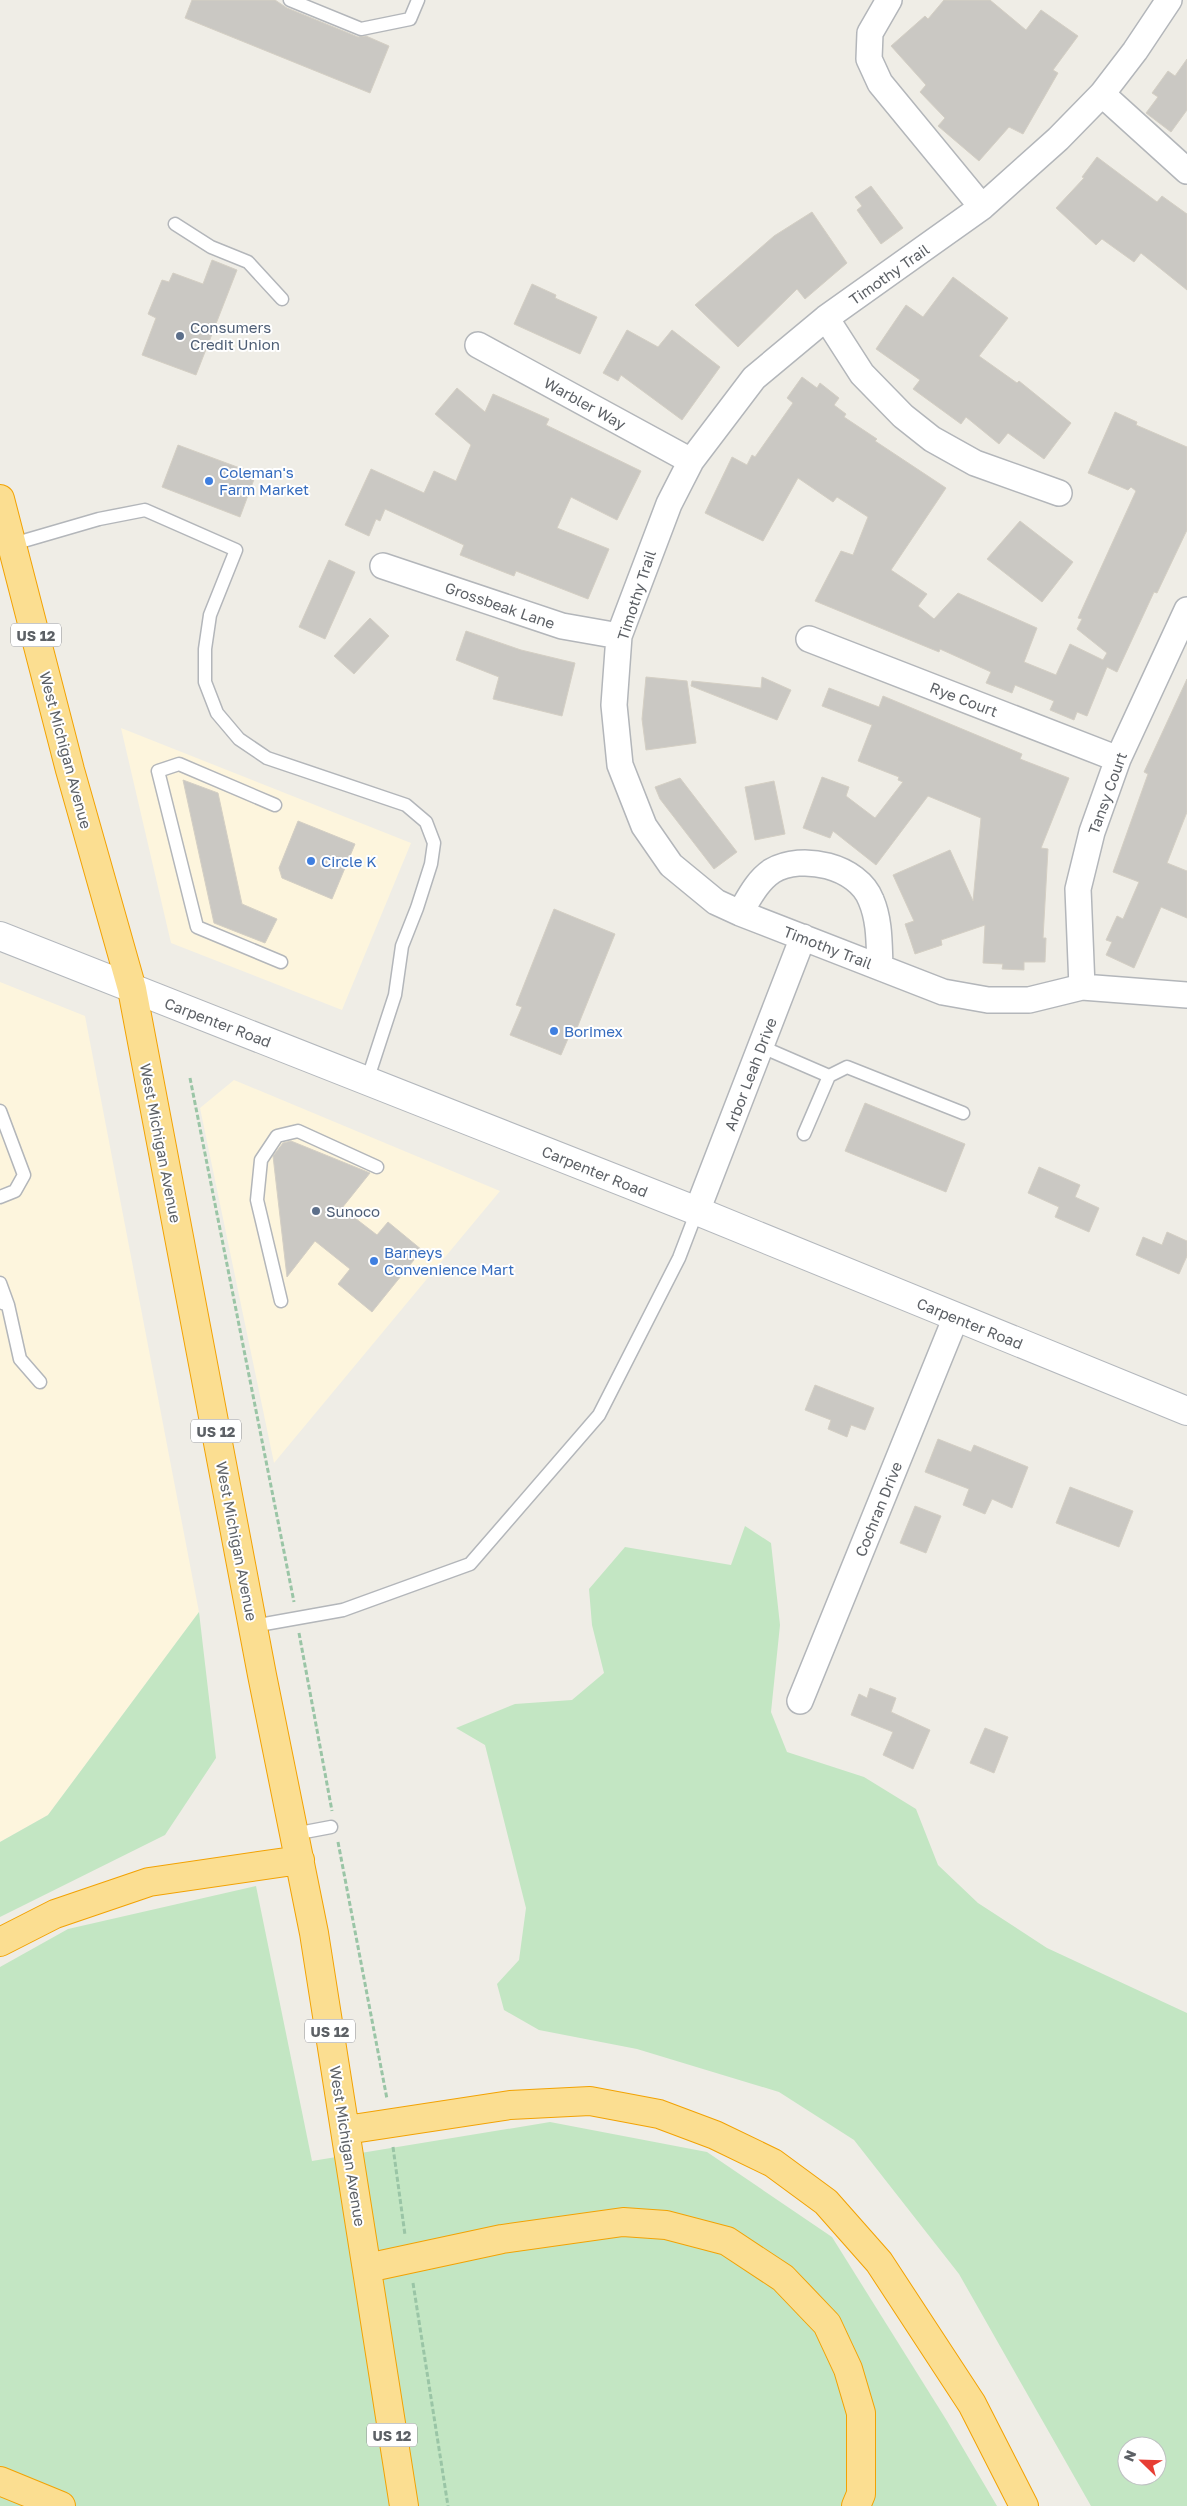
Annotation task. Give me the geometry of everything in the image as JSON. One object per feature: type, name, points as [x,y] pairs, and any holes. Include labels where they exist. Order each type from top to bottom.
[{"type":"highway","name":"West Michigan Avenue","points":[[0,499],[70,770],[132,989],[253,1626],[314,1933],[404,2506]]},
{"type":"highway","points":[[0,1942],[55,1914],[149,1882],[297,1847]]},
{"type":"highway","points":[[346,2130],[510,2105],[590,2101],[658,2114],[715,2135],[773,2163],[826,2202],[879,2262],[972,2404],[1024,2506]]},
{"type":"highway","points":[[367,2268],[502,2239],[623,2222],[666,2225],[727,2241],[783,2278],[827,2324],[848,2369],[861,2413],[861,2494],[856,2506]]},
{"type":"highway","points":[[0,2481],[61,2506]]},
{"type":"main road","name":"Carpenter Road","points":[[0,936],[697,1211],[1187,1411]]},
{"type":"street","points":[[889,0],[870,33],[869,59],[872,67],[880,83],[982,207]]},
{"type":"street","name":"Timothy Trail","points":[[1169,0],[1135,52],[1102,94],[1058,139],[982,207],[826,318],[754,378],[691,461],[668,504],[619,636],[614,705],[620,765],[644,826],[671,866],[716,902],[943,992],[988,1000],[1029,1000],[1082,987],[1187,995]]},
{"type":"street","points":[[1102,94],[1187,171]]},
{"type":"street","points":[[826,318],[862,374],[902,416],[932,439],[975,463],[1059,494]]},
{"type":"street","name":"Warbler Way","points":[[478,345],[691,461]]},
{"type":"street","name":"Grossbeak Lane","points":[[383,566],[562,626],[619,636]]},
{"type":"street","name":"Tansy Court","points":[[1082,987],[1078,889],[1092,832],[1118,759],[1187,610]]},
{"type":"street","name":"Rye Court","points":[[809,639],[1118,759]]},
{"type":"street","points":[[740,913],[758,883],[773,870],[800,864],[830,865],[854,876],[871,898],[879,925],[880,967]]},
{"type":"street","name":"Arbor Leah Drive","points":[[697,1211],[803,937]]},
{"type":"street","name":"Cochran Drive","points":[[800,1701],[956,1317]]},
{"type":"lane","points":[[290,0],[361,29],[410,19],[418,0]]},
{"type":"lane","points":[[175,224],[211,247],[248,262],[282,299]]},
{"type":"lane","points":[[13,544],[99,519],[145,510],[236,550],[210,615],[205,649],[205,682],[217,713],[239,739],[267,758],[406,805],[426,822],[434,843],[432,864],[402,946],[395,994],[367,1082]]},
{"type":"lane","points":[[275,805],[179,764],[158,771],[197,927],[281,962]]},
{"type":"lane","points":[[762,1047],[829,1076]]},
{"type":"lane","points":[[804,1134],[829,1076],[847,1067],[963,1113]]},
{"type":"lane","points":[[0,1111],[24,1175],[15,1190],[0,1197]]},
{"type":"lane","points":[[281,1301],[257,1200],[261,1160],[276,1136],[298,1131],[377,1167]]},
{"type":"lane","points":[[253,1626],[343,1610],[470,1564],[599,1415],[679,1258],[697,1211]]},
{"type":"lane","points":[[0,1283],[20,1359],[40,1382]]},
{"type":"lane","points":[[297,1847],[333,1826]]},
{"type":"path","points":[[190,1078],[297,1618],[333,1826],[387,2100]]},
{"type":"path","points":[[393,2140],[406,2241]]},
{"type":"path","points":[[412,2275],[448,2506]]},
{"type":"shaded area","points":[[121,728],[411,843],[342,1010],[171,943]]},
{"type":"shaded area","points":[[0,982],[85,1016],[199,1612],[48,1815],[0,1842]]},
{"type":"shaded area","points":[[234,1080],[500,1191],[274,1463],[200,1108]]},
{"type":"green space","points":[[745,1526],[771,1543],[780,1625],[771,1712],[787,1752],[864,1777],[916,1809],[938,1865],[978,1903],[1047,1948],[1187,2013],[1187,2506],[1091,2506],[959,2274],[854,2140],[779,2092],[637,2049],[539,2030],[504,2010],[497,1984],[519,1960],[526,1908],[485,1745],[456,1728],[515,1704],[572,1700],[604,1673],[592,1625],[589,1589],[625,1547],[731,1565]]},
{"type":"green space","points":[[199,1612],[216,1758],[165,1835],[0,1917],[0,1842],[48,1815]]},
{"type":"green space","points":[[256,1886],[312,2161],[550,2122],[707,2152],[832,2237],[947,2421],[997,2506],[0,2506],[0,1967],[68,1929]]},
{"type":"building","points":[[192,0],[275,0],[287,8],[358,37],[366,36],[389,46],[370,93],[185,18]]},
{"type":"building","points":[[944,0],[990,0],[1026,30],[1041,10],[1078,36],[1053,70],[1058,73],[1023,134],[1009,127],[979,161],[938,126],[945,118],[920,92],[926,85],[891,46],[925,16],[928,19]]},
{"type":"building","points":[[1187,59],[1187,110],[1171,132],[1146,113],[1158,97],[1152,93],[1168,71],[1175,76]]},
{"type":"building","points":[[1097,157],[1157,202],[1162,196],[1187,214],[1187,290],[1141,253],[1134,262],[1102,239],[1096,245],[1056,208],[1084,178],[1082,177]]},
{"type":"building","points":[[871,186],[903,228],[881,244],[857,210],[862,206],[855,197]]},
{"type":"building","points":[[812,212],[847,263],[805,299],[797,289],[738,347],[695,305],[774,236]]},
{"type":"building","name":"Consumers Credit Union","points":[[212,260],[237,270],[196,375],[142,355],[156,318],[148,314],[162,280],[169,282],[173,273],[203,284]]},
{"type":"building","points":[[953,277],[1008,318],[979,356],[1017,383],[1019,381],[1071,423],[1044,459],[1008,433],[999,444],[966,417],[961,424],[913,389],[920,380],[876,349],[906,305],[923,317]]},
{"type":"building","points":[[532,284],[556,295],[555,298],[597,317],[580,354],[514,324]]},
{"type":"building","points":[[627,330],[658,347],[672,330],[720,367],[682,420],[621,375],[618,381],[603,373]]},
{"type":"building","points":[[802,377],[817,388],[820,383],[839,398],[834,405],[846,414],[844,417],[877,439],[875,441],[946,488],[891,570],[927,594],[918,606],[934,619],[958,593],[1037,628],[1024,662],[1056,675],[1070,644],[1103,660],[1107,653],[1077,629],[1082,619],[1078,618],[1136,491],[1131,487],[1128,490],[1088,473],[1115,412],[1137,422],[1136,425],[1187,447],[1187,530],[1157,593],[1154,592],[1117,672],[1107,667],[1087,716],[1077,712],[1074,720],[1050,710],[1054,701],[1015,685],[1012,693],[986,683],[991,672],[940,649],[939,652],[815,601],[841,551],[853,555],[868,517],[837,497],[833,502],[798,478],[763,541],[705,513],[732,457],[747,465],[752,455],[755,457],[793,403],[787,398]]},
{"type":"building","points":[[457,388],[485,412],[493,394],[549,419],[546,425],[641,471],[617,520],[571,497],[557,528],[609,549],[588,599],[516,571],[514,576],[460,555],[464,545],[385,509],[380,521],[376,519],[369,536],[345,525],[371,469],[424,493],[434,471],[456,481],[471,445],[435,414]]},
{"type":"building","name":"Coleman's Farm Market","points":[[178,445],[256,474],[240,517],[162,487]]},
{"type":"building","points":[[1020,521],[1073,562],[1042,602],[987,559]]},
{"type":"building","points":[[329,560],[355,572],[325,639],[299,627]]},
{"type":"building","points":[[370,618],[389,636],[354,674],[334,656]]},
{"type":"building","points":[[466,631],[521,650],[575,663],[562,716],[493,699],[499,677],[456,660]]},
{"type":"building","points":[[646,677],[687,681],[696,743],[646,750],[642,719]]},
{"type":"building","points":[[762,677],[791,690],[777,720],[691,686],[692,681],[761,688]]},
{"type":"building","points":[[1187,679],[1187,812],[1167,863],[1187,871],[1187,918],[1161,907],[1134,968],[1106,955],[1112,942],[1106,940],[1117,916],[1123,919],[1139,882],[1113,872],[1148,774],[1144,772]]},
{"type":"building","points":[[829,688],[879,707],[883,696],[1022,754],[1020,759],[1069,778],[1041,848],[1048,849],[1043,938],[1046,938],[1045,962],[1024,962],[1024,970],[1002,969],[1003,964],[983,963],[985,925],[941,940],[942,945],[915,954],[905,924],[914,921],[893,875],[950,850],[973,901],[981,818],[928,796],[876,865],[833,831],[830,838],[803,828],[822,777],[849,787],[846,796],[875,818],[903,782],[898,780],[899,777],[858,761],[872,725],[822,706]]},
{"type":"building","points":[[680,778],[737,852],[714,869],[660,799],[655,787]]},
{"type":"building","points":[[183,780],[218,793],[242,904],[277,919],[265,943],[214,923]]},
{"type":"building","points":[[774,781],[785,834],[755,840],[745,787]]},
{"type":"building","points":[[298,821],[355,844],[332,899],[282,878],[279,868]]},
{"type":"building","points":[[554,909],[615,934],[577,1028],[573,1027],[561,1055],[510,1035],[522,1007],[516,1005]]},
{"type":"building","points":[[865,1103],[965,1144],[946,1192],[845,1151]]},
{"type":"building","points":[[291,1141],[370,1173],[342,1208],[377,1235],[388,1222],[422,1250],[372,1312],[338,1284],[350,1269],[315,1241],[287,1277],[273,1156],[283,1143]]},
{"type":"building","points":[[1039,1167],[1080,1185],[1075,1197],[1099,1208],[1089,1232],[1055,1217],[1059,1207],[1028,1193]]},
{"type":"building","points":[[1167,1232],[1187,1241],[1187,1256],[1179,1274],[1136,1255],[1143,1237],[1162,1245]]},
{"type":"building","points":[[815,1385],[874,1408],[865,1430],[851,1425],[847,1437],[828,1429],[831,1420],[805,1410]]},
{"type":"building","points":[[938,1439],[971,1452],[974,1445],[1028,1467],[1012,1508],[992,1499],[985,1514],[963,1505],[969,1489],[925,1472]]},
{"type":"building","points":[[1070,1487],[1133,1511],[1119,1547],[1056,1523]]},
{"type":"building","points":[[915,1506],[941,1516],[926,1553],[900,1543]]},
{"type":"building","points":[[870,1688],[896,1698],[891,1712],[930,1730],[913,1769],[883,1755],[893,1732],[851,1715],[859,1694],[867,1698]]},
{"type":"building","points":[[985,1728],[1008,1737],[994,1773],[970,1763]]},
{"type":"place","name":"Consumers Credit Union","points":[[180,336]]},
{"type":"place","name":"Coleman's Farm Market","points":[[209,481]]},
{"type":"place","name":"Circle K","points":[[311,861]]},
{"type":"place","name":"Borimex","points":[[554,1031]]},
{"type":"place","name":"Sunoco","points":[[316,1211]]},
{"type":"place","name":"Barneys Convenience Mart","points":[[374,1261]]}]
